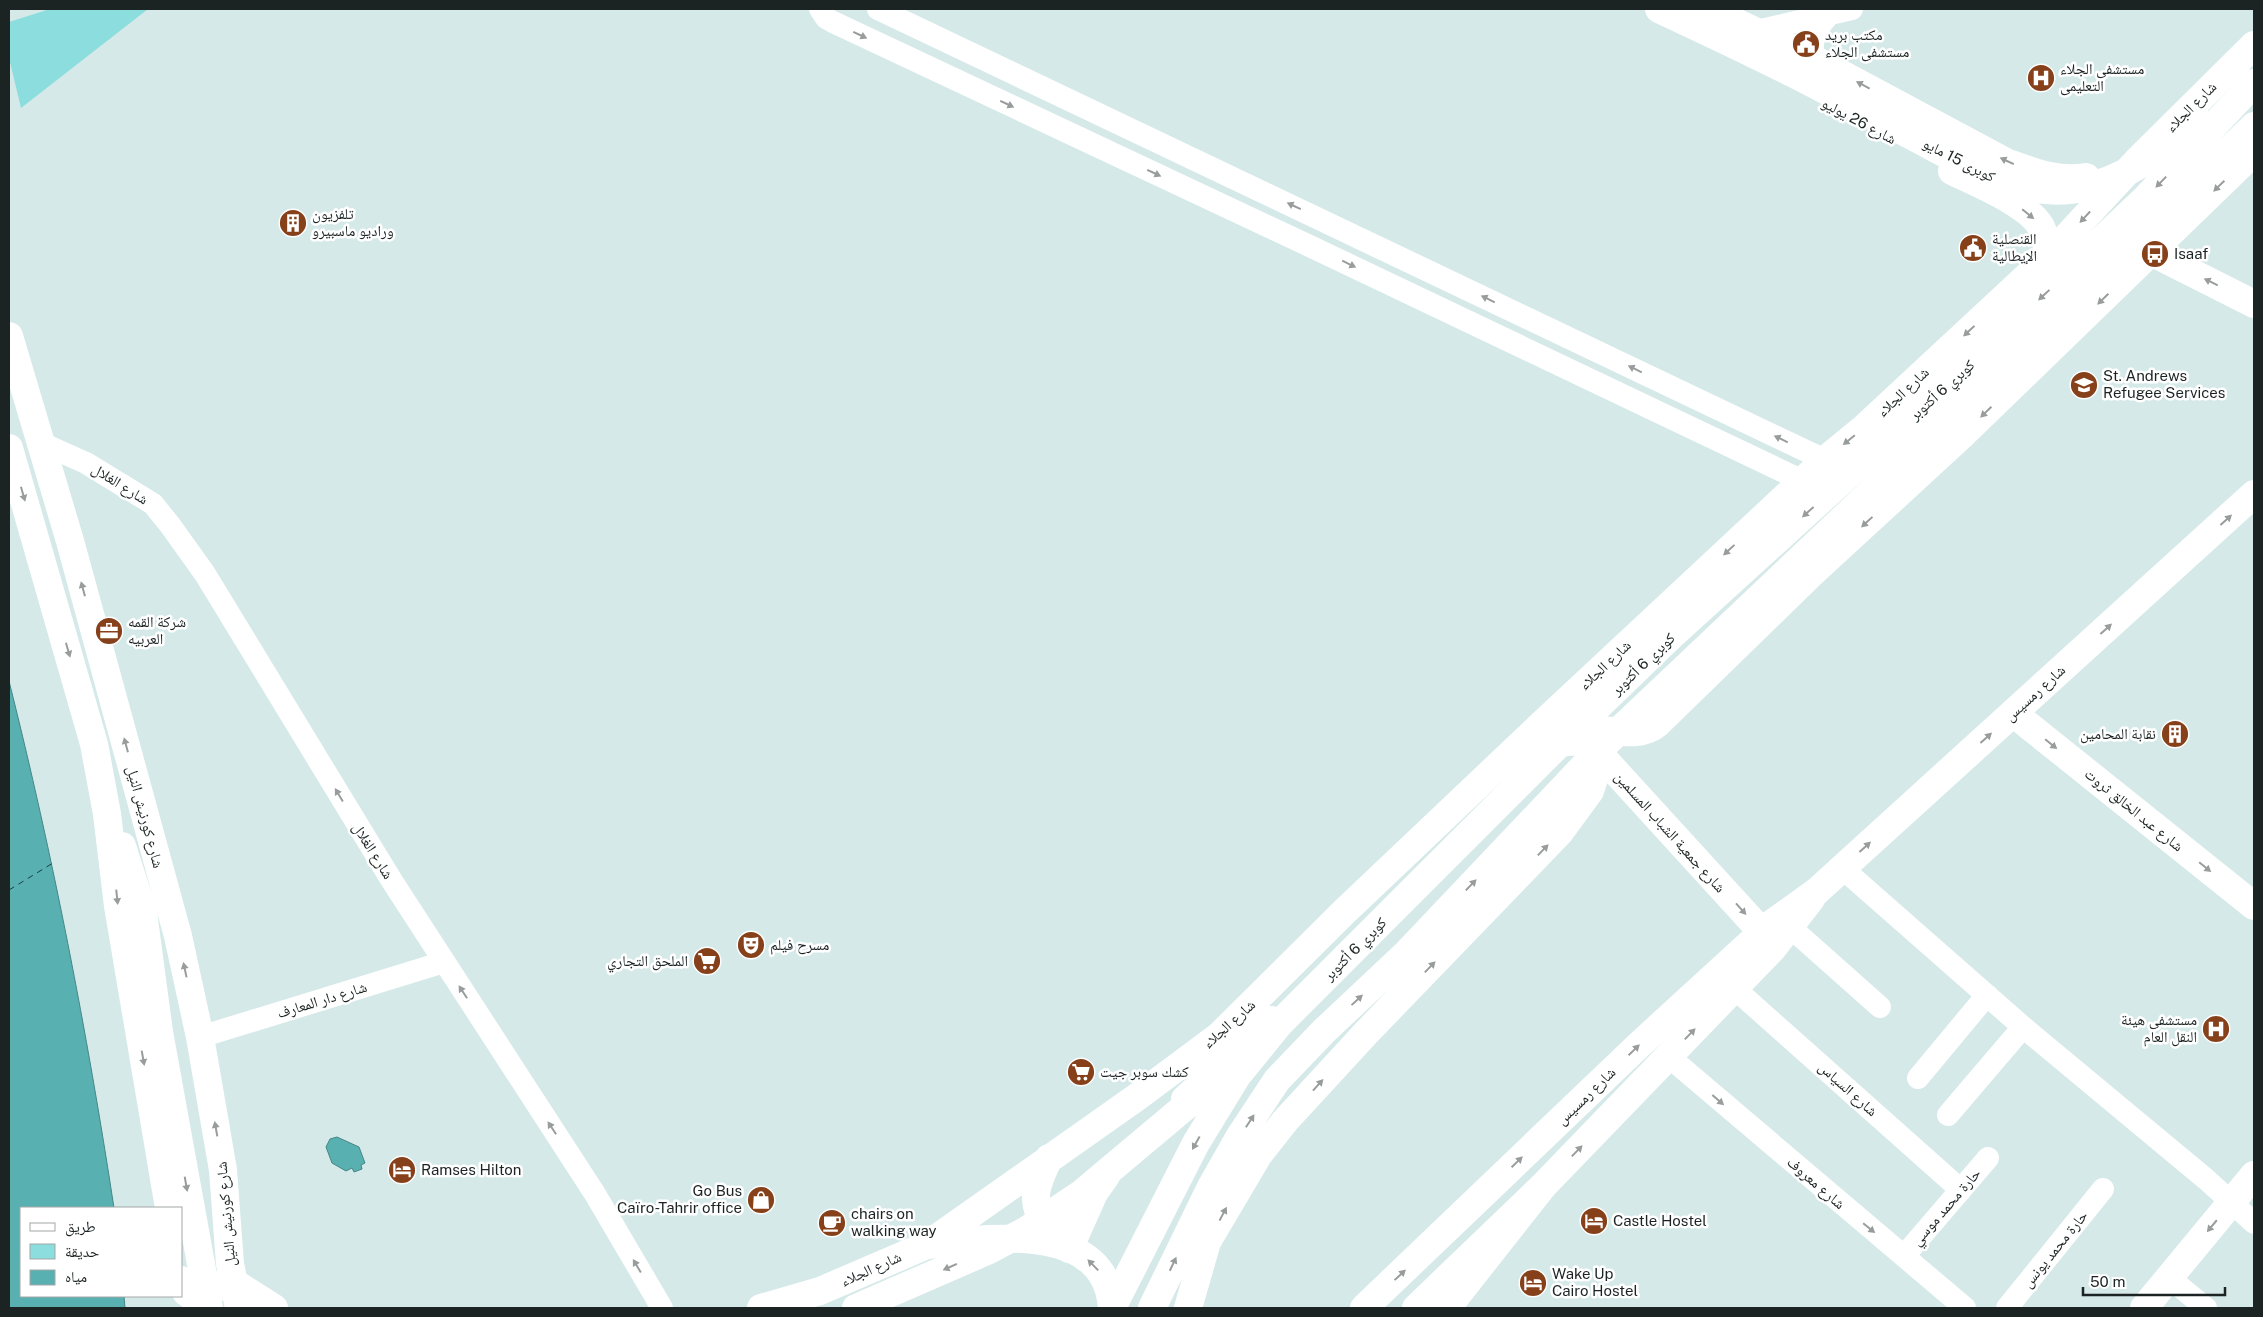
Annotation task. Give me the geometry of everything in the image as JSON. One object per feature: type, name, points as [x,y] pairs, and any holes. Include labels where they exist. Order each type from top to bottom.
[{"type":"main road","name":"شارع 26 يوليو","points":[[1643,9],[1709,40],[2029,213],[2044,233],[2047,240],[2048,257]]},
{"type":"main road","name":"كوبرى 15 مايو","points":[[1658,9],[1824,89],[1995,179],[2021,187],[2040,190],[2077,189],[2104,183],[2127,174],[2164,150],[2254,77]]},
{"type":"main road","points":[[1708,9],[1810,57],[2008,163],[2042,176],[2071,179],[2102,174],[2137,161]]},
{"type":"main road","points":[[1810,57],[1810,40],[1813,31],[1824,16]]},
{"type":"main road","points":[[1762,69],[1760,64],[1761,53],[1769,44],[1780,42]]},
{"type":"main road","name":"شارع الجلاء","points":[[761,1308],[820,1291],[927,1245],[1137,1097],[1219,1036],[1344,912],[1540,726],[1802,481],[1864,428],[2048,257],[2137,161],[2254,45]]},
{"type":"main road","name":"كوبري 6 أكتوبر","points":[[1112,1308],[1196,1143],[1237,1076],[1280,1023],[1560,743],[1670,637],[1992,344],[2136,207],[2254,83]]},
{"type":"main road","name":"كوبري 6 أكتوبر","points":[[1152,1308],[1211,1186],[1240,1136],[1277,1080],[1324,1031],[1407,952],[1606,743],[2254,126]]},
{"type":"main road","points":[[1540,726],[1641,733],[1650,730],[1811,574],[1962,435],[2254,152]]},
{"type":"main road","points":[[2151,252],[2254,304]]},
{"type":"main road","name":"شارع كورنيش النيل","points":[[9,336],[70,541],[178,936],[200,1037],[223,1170],[232,1273],[239,1308]]},
{"type":"main road","points":[[9,448],[94,744],[107,814],[118,906],[169,1207]]},
{"type":"main road","name":"شارع رمسيس","points":[[1364,1308],[1639,1045],[1762,932],[1816,892],[2254,494]]},
{"type":"main road","name":"شارع عبد الخالق ثروت","points":[[2013,713],[2254,906]]},
{"type":"main road","name":"شارع الجلاء","points":[[1070,1249],[1094,1192],[1122,1156],[1234,1055],[1352,942],[1545,749],[1572,740]]},
{"type":"main road","name":"شارع جمعية الشباب المسلمين","points":[[1572,740],[1580,741],[1594,748],[1762,932]]},
{"type":"main road","points":[[1173,1308],[1253,1163],[1285,1121],[1366,1033],[1560,832],[1590,791],[1606,743]]},
{"type":"main road","points":[[107,814],[127,856],[143,912],[159,1032],[209,1308]]},
{"type":"main road","name":"شارع رمسيس","points":[[1457,1305],[1543,1186],[1773,948],[1816,892]]},
{"type":"main road","points":[[856,1308],[987,1251],[1027,1230],[1081,1194],[1187,1105],[1237,1076]]},
{"type":"main road","points":[[1049,1158],[1036,1192],[1039,1214],[1044,1221],[1059,1224],[1084,1213]]},
{"type":"main road","points":[[2144,1308],[2254,1175]]},
{"type":"main road","points":[[1416,1308],[1543,1186]]},
{"type":"main road","points":[[927,1245],[1015,1238],[1034,1239],[1070,1249],[1094,1263],[1105,1280],[1111,1295],[1112,1308]]},
{"type":"main road","points":[[1188,1308],[1208,1242]]},
{"type":"main road","points":[[182,1283],[186,1292],[193,1297],[204,1297],[232,1273],[274,1308]]},
{"type":"main road","points":[[182,1288],[185,1308]]},
{"type":"main road","points":[[798,1308],[820,1291]]},
{"type":"street","points":[[820,9],[826,18],[833,22],[1316,248],[1802,481]]},
{"type":"street","points":[[878,9],[1825,460]]},
{"type":"street","points":[[1709,40],[1852,9]]},
{"type":"street","points":[[1316,248],[1329,223]]},
{"type":"street","name":"شارع الغلال","points":[[39,442],[86,463],[153,504],[170,525],[205,574],[392,881],[594,1194],[662,1308]]},
{"type":"street","points":[[1842,868],[2023,1027],[2232,1202],[2254,1223]]},
{"type":"street","points":[[1790,927],[1880,1007]]},
{"type":"street","name":"شارع دار المعارف","points":[[200,1037],[444,962]]},
{"type":"street","name":"شارع السياس","points":[[1734,988],[1961,1190]]},
{"type":"street","points":[[1918,1078],[1987,995]]},
{"type":"street","points":[[1948,1116],[2023,1027]]},
{"type":"street","name":"شارع معروف","points":[[1668,1056],[1904,1256],[1961,1307]]},
{"type":"street","name":"حارة محمد موسي","points":[[1904,1256],[1988,1158]]},
{"type":"street","name":"حارة محمد يونس","points":[[2007,1308],[2103,1189]]},
{"type":"street","points":[[2168,1277],[2206,1308]]},
{"type":"green space","points":[[50,9],[148,9],[21,108],[9,58],[9,22]]},
{"type":"water","points":[[9,681],[40,812],[68,944],[114,1207],[20,1207],[20,1297],[124,1297],[125,1308],[9,1308]]},
{"type":"water","points":[[337,1137],[359,1147],[365,1163],[361,1165],[362,1169],[354,1172],[352,1168],[346,1171],[332,1163],[326,1147],[330,1139]]},
{"type":"ferry route","points":[[9,890],[53,863]]},
{"type":"place","name":"مكتب بريد مستشفى الجلاء","points":[[1806,44]]},
{"type":"place","name":"مستشفى الجلاء التعليمى","points":[[2041,78]]},
{"type":"place","name":"تلفزيون وراديو ماسبيرو","points":[[293,223]]},
{"type":"place","name":"القنصلية الإيطالية","points":[[1973,248]]},
{"type":"place","name":"Isaaf","points":[[2155,254]]},
{"type":"place","name":"St. Andrews Refugee Services","points":[[2084,385]]},
{"type":"place","name":"شركة القمه العربيه","points":[[109,631]]},
{"type":"place","name":"نقابة المحامين","points":[[2175,734]]},
{"type":"place","name":"مسرح فيلم","points":[[751,945]]},
{"type":"place","name":"الملحق التجاري","points":[[707,961]]},
{"type":"place","name":"مستشفى هيئة النقل العام","points":[[2216,1029]]},
{"type":"place","name":"كشك سوبر جيت","points":[[1081,1072]]},
{"type":"place","name":"Ramses Hilton","points":[[402,1170]]},
{"type":"place","name":"Go Bus Caïro-Tahrir office","points":[[761,1200]]},
{"type":"place","name":"Castle Hostel","points":[[1594,1221]]},
{"type":"place","name":"chairs on walking way","points":[[832,1223]]},
{"type":"place","name":"Wake Up Cairo Hostel","points":[[1533,1283]]}]
